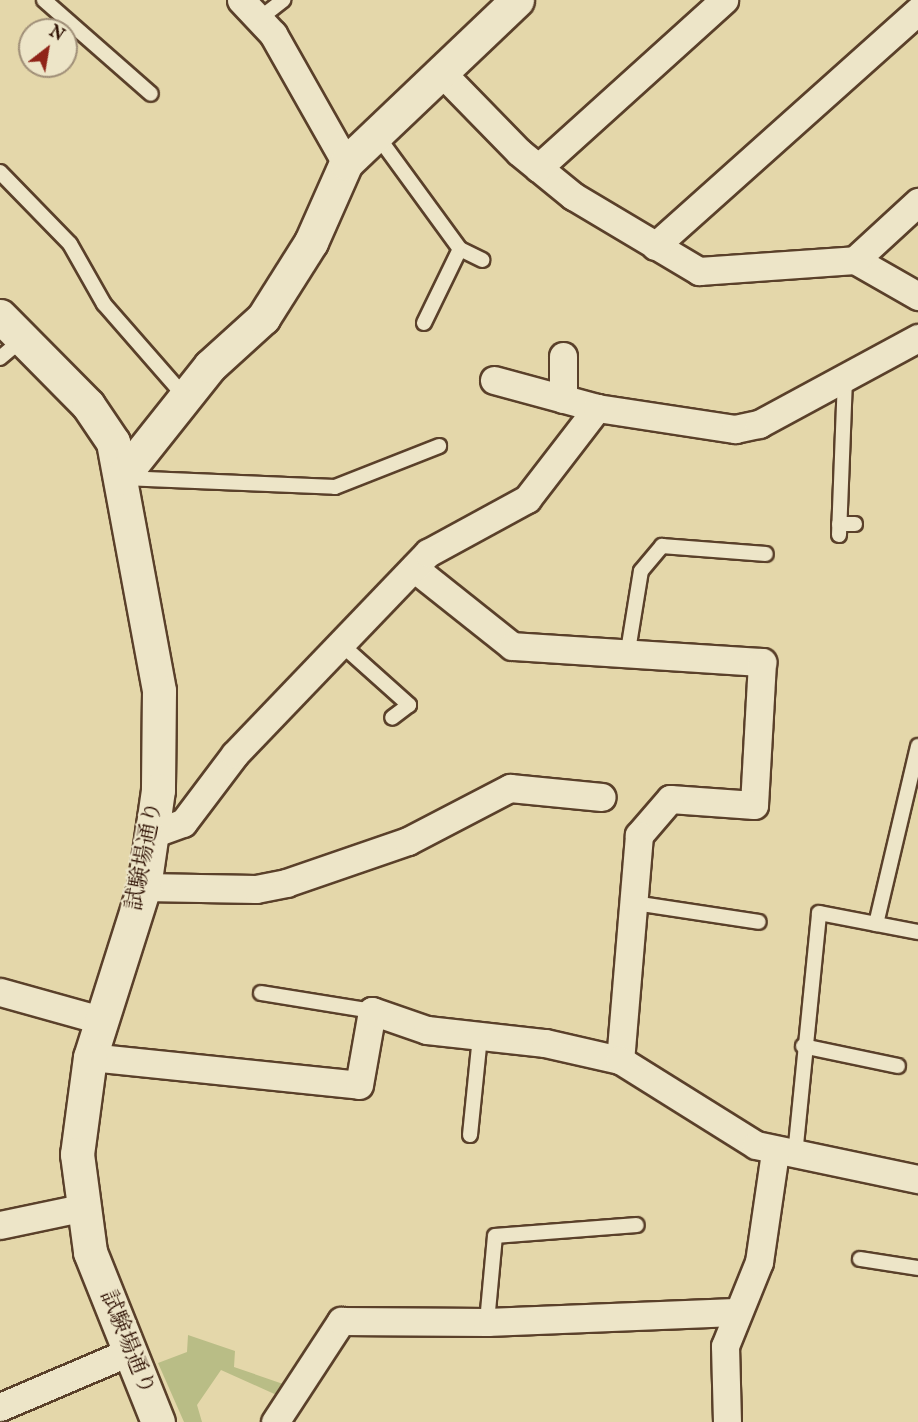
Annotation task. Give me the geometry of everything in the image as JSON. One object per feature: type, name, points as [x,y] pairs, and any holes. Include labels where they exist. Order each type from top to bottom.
[{"type":"street","points":[[121,478],[210,366],[263,318],[311,243],[346,163],[374,132],[518,0]]},
{"type":"street","points":[[538,168],[724,0]]},
{"type":"street","points":[[250,10],[346,163]]},
{"type":"street","points":[[655,246],[918,11]]},
{"type":"street","points":[[440,71],[538,168],[655,246],[699,271],[855,260],[918,296]]},
{"type":"street","points":[[855,260],[918,202]]},
{"type":"street","name":"試験場通り","points":[[0,316],[11,348],[97,416],[113,442],[159,691],[152,834],[144,887],[90,1057],[77,1154],[81,1208],[90,1252],[158,1422]]},
{"type":"street","points":[[494,380],[597,408],[735,429],[785,413],[918,338]]},
{"type":"street","points":[[563,357],[563,399]]},
{"type":"street","points":[[152,834],[183,823],[235,754],[428,553],[526,499],[597,408]]},
{"type":"street","points":[[414,568],[512,646],[627,657],[762,662],[754,805],[670,799],[639,835],[620,1060]]},
{"type":"street","points":[[144,887],[256,889],[286,883],[408,841],[510,788],[602,797]]},
{"type":"street","points":[[0,992],[100,1020]]},
{"type":"street","points":[[90,1057],[359,1085],[372,1011],[427,1030],[480,1036],[620,1060],[652,1076],[728,1130],[785,1154],[918,1179]]},
{"type":"street","points":[[727,1422],[724,1346],[735,1312],[759,1262],[785,1154]]},
{"type":"street","points":[[0,1225],[81,1208]]},
{"type":"street","points":[[275,1422],[341,1321],[487,1322],[735,1312]]},
{"type":"street","points":[[5,1422],[0,1408],[131,1352]]},
{"type":"lane","points":[[44,0],[152,94]]},
{"type":"lane","points":[[250,10],[283,0]]},
{"type":"lane","points":[[374,132],[460,249],[483,260]]},
{"type":"lane","points":[[0,172],[70,244],[104,304],[186,398]]},
{"type":"lane","points":[[423,323],[460,249]]},
{"type":"lane","points":[[845,379],[839,529],[855,524]]},
{"type":"lane","points":[[121,478],[336,487],[439,446]]},
{"type":"lane","points":[[627,657],[641,570],[662,546],[766,554]]},
{"type":"lane","points":[[342,645],[409,705],[392,718]]},
{"type":"lane","points":[[876,924],[918,747]]},
{"type":"lane","points":[[634,903],[759,922]]},
{"type":"lane","points":[[785,1154],[803,1046],[819,913],[918,932]]},
{"type":"lane","points":[[261,993],[372,1011]]},
{"type":"lane","points":[[470,1135],[480,1036]]},
{"type":"lane","points":[[803,1046],[898,1066]]},
{"type":"lane","points":[[487,1322],[495,1236],[637,1225]]},
{"type":"lane","points":[[860,1259],[918,1268]]},
{"type":"green space","points":[[188,1335],[235,1351],[234,1367],[286,1385],[281,1397],[221,1370],[197,1405],[202,1422],[184,1422],[158,1363],[187,1352]]}]
